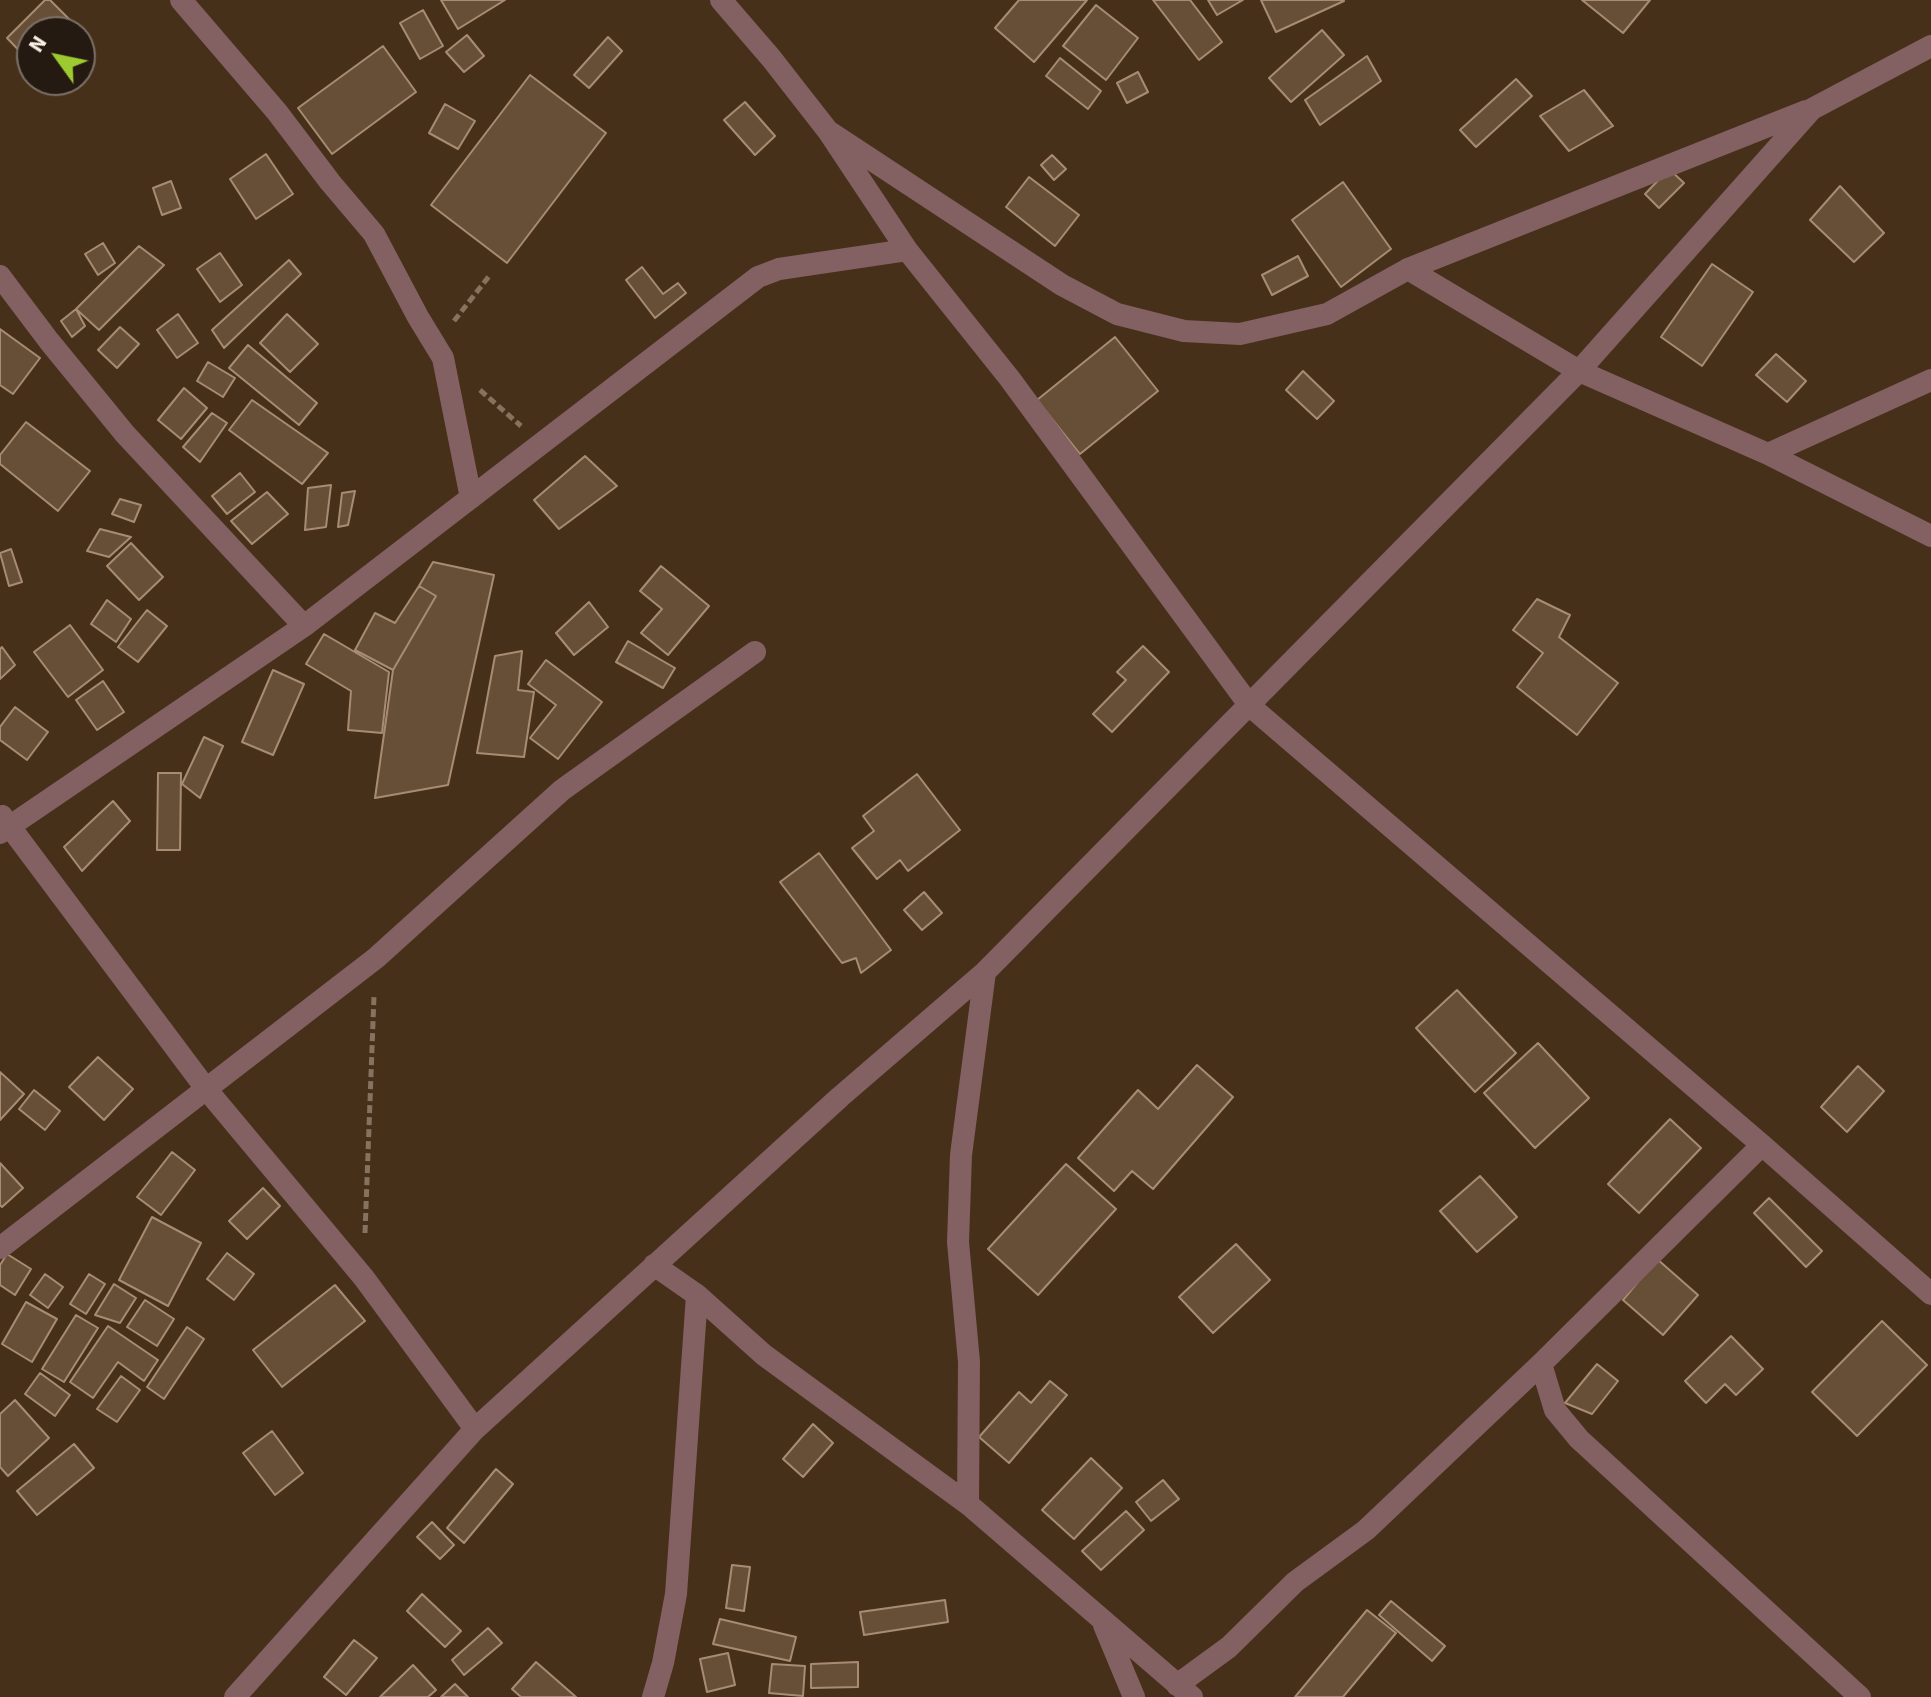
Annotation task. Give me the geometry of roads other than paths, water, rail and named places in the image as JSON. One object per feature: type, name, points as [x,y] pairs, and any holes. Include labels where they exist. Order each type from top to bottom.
[{"type":"street","points":[[181,0],[277,112],[374,234],[418,317],[440,351],[471,498]]},
{"type":"street","points":[[721,0],[828,131],[907,250],[1010,379],[1250,706],[1931,1294]]},
{"type":"street","points":[[828,131],[1062,285],[1117,314],[1184,331],[1240,334],[1327,314],[1408,269],[1812,109],[1931,46]]},
{"type":"street","points":[[235,1697],[475,1429],[654,1265],[985,972],[1250,706],[1579,371],[1812,109]]},
{"type":"street","points":[[475,1429],[364,1278],[207,1090],[3,824],[304,626],[758,277],[779,269],[907,250]]},
{"type":"street","points":[[1408,269],[1579,371],[1768,454],[1931,536]]},
{"type":"street","points":[[0,276],[125,434],[304,626]]},
{"type":"street","points":[[1768,454],[1931,380]]},
{"type":"street","points":[[0,1248],[376,958],[562,790],[755,652]]},
{"type":"street","points":[[968,1504],[969,1362],[958,1242],[961,1155],[985,972]]},
{"type":"street","points":[[654,1265],[697,1295],[764,1355],[968,1504],[1184,1691],[1295,1582],[1366,1530],[1541,1364],[1762,1145]]},
{"type":"street","points":[[653,1697],[676,1594],[697,1295]]},
{"type":"street","points":[[1541,1364],[1555,1410],[1579,1439],[1860,1697]]},
{"type":"street","points":[[1102,1621],[1134,1697]]}]
